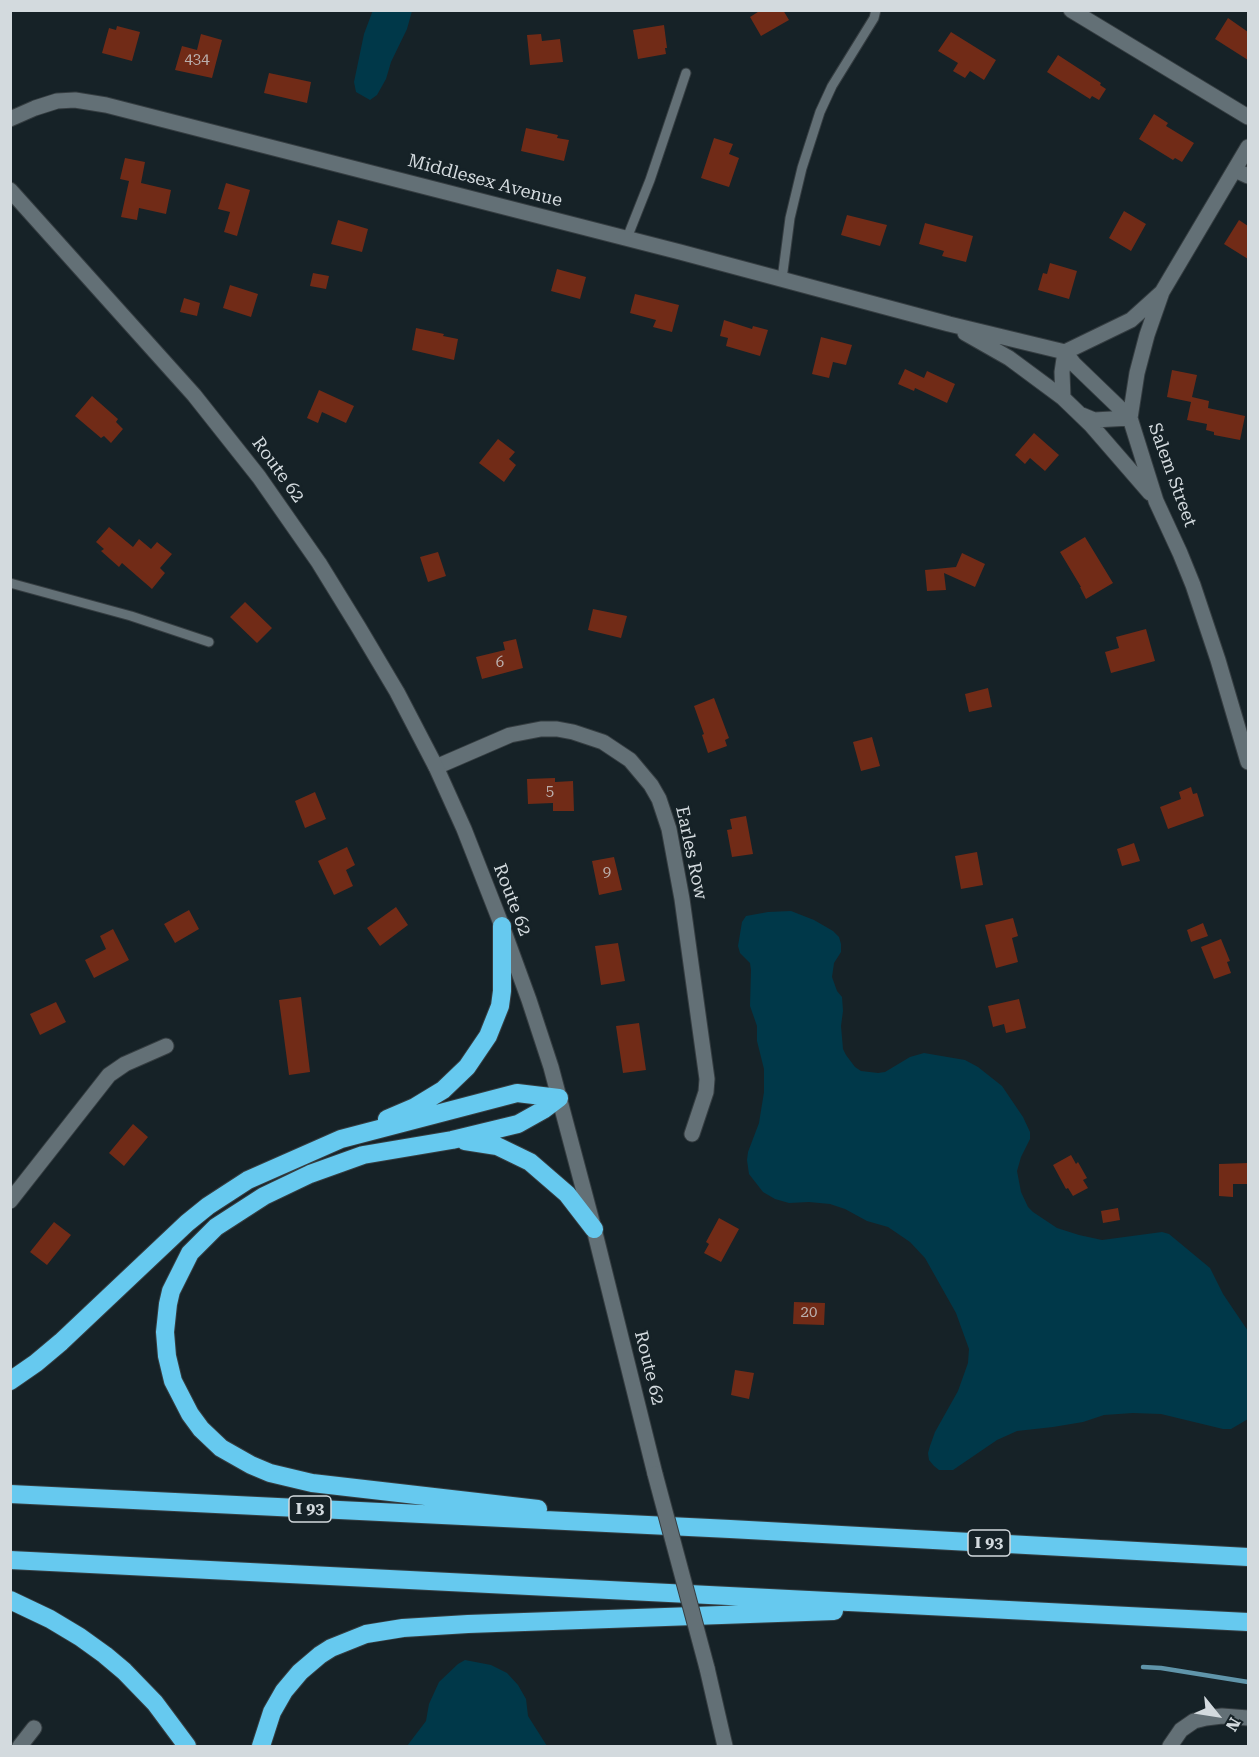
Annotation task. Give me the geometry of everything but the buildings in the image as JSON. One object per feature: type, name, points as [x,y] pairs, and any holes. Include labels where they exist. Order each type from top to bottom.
[{"type":"highway","points":[[10,1381],[61,1342],[153,1253],[208,1206],[248,1180],[415,1107],[452,1083],[475,1058],[488,1036],[500,1006],[503,978],[502,926]]},
{"type":"highway","points":[[341,1139],[517,1093],[560,1098]]},
{"type":"highway","points":[[560,1098],[518,1124],[452,1140],[363,1155],[310,1174],[243,1208],[216,1227],[190,1253],[176,1280],[168,1304],[165,1325],[166,1350],[173,1381],[190,1414],[212,1440],[240,1460],[270,1473],[342,1488],[730,1529]]},
{"type":"highway","points":[[452,1140],[497,1146],[530,1162],[567,1194],[594,1229]]},
{"type":"highway","name":"I 93","points":[[10,1494],[1248,1557]]},
{"type":"highway","points":[[10,1560],[1248,1622]]},
{"type":"highway","points":[[10,1600],[50,1619],[105,1655],[155,1703],[187,1746]]},
{"type":"highway","points":[[261,1746],[279,1700],[308,1664],[320,1654],[342,1643],[380,1631],[490,1623],[970,1607]]},
{"type":"street","points":[[1071,10],[1248,117]]},
{"type":"street","name":"Middlesex Avenue","points":[[10,119],[48,103],[65,100],[86,101],[274,147],[1065,352]]},
{"type":"street","name":"Salem Street","points":[[1248,147],[1242,173],[1162,292],[1137,373],[1130,418],[1156,501],[1193,585],[1248,762]]},
{"type":"street","name":"Route 62","points":[[10,190],[194,394],[260,477],[319,563],[359,628],[397,692],[436,767],[502,926],[529,1000],[560,1098],[725,1746]]},
{"type":"street","points":[[1065,352],[1131,320],[1162,292]]},
{"type":"street","name":"Middlesex Avenue","points":[[950,324],[1009,358],[1082,415],[1156,501]]},
{"type":"street","points":[[1062,398],[1065,352]]},
{"type":"street","points":[[1065,352],[1074,364],[1130,418]]},
{"type":"street","points":[[1082,415],[1094,420],[1130,418]]},
{"type":"street","name":"Earles Row","points":[[436,767],[510,735],[533,730],[557,729],[603,742],[630,760],[651,785],[659,799],[669,830],[682,899],[707,1079],[706,1092],[692,1134]]},
{"type":"street","points":[[10,1200],[109,1075],[125,1064],[166,1046]]},
{"type":"street","points":[[1171,1746],[1176,1736],[1188,1724],[1199,1719],[1222,1716],[1248,1718]]},
{"type":"street","points":[[20,1746],[34,1728]]},
{"type":"lane","points":[[782,279],[802,168],[820,112],[832,86],[874,18],[876,10]]},
{"type":"lane","points":[[627,238],[650,180],[686,73]]},
{"type":"lane","points":[[10,583],[131,616],[209,642]]},
{"type":"shaded area","points":[[373,10],[412,11],[386,79],[377,95],[370,100],[356,92],[354,82],[364,34]]},
{"type":"shaded area","points":[[791,911],[814,920],[839,937],[841,952],[834,963],[832,977],[842,997],[843,1049],[855,1067],[861,1071],[885,1072],[910,1057],[924,1053],[965,1060],[978,1067],[1002,1086],[1023,1117],[1030,1132],[1030,1139],[1017,1171],[1021,1192],[1033,1212],[1057,1228],[1102,1240],[1162,1232],[1169,1234],[1210,1268],[1223,1294],[1248,1331],[1248,1419],[1231,1429],[1223,1429],[1161,1414],[1104,1415],[1083,1422],[1017,1431],[997,1440],[953,1470],[939,1470],[934,1466],[929,1460],[930,1446],[935,1432],[958,1391],[968,1363],[969,1349],[956,1313],[925,1258],[910,1242],[888,1227],[867,1221],[830,1204],[789,1203],[775,1199],[763,1192],[749,1174],[748,1152],[759,1123],[764,1092],[764,1069],[757,1041],[757,1026],[750,1006],[750,963],[740,953],[738,946],[742,922],[746,916]]},
{"type":"shaded area","points":[[465,1660],[491,1665],[507,1673],[518,1685],[526,1699],[528,1716],[547,1746],[407,1746],[426,1721],[429,1704],[439,1682]]},
{"type":"waterway","points":[[1143,1667],[1248,1682]]}]
